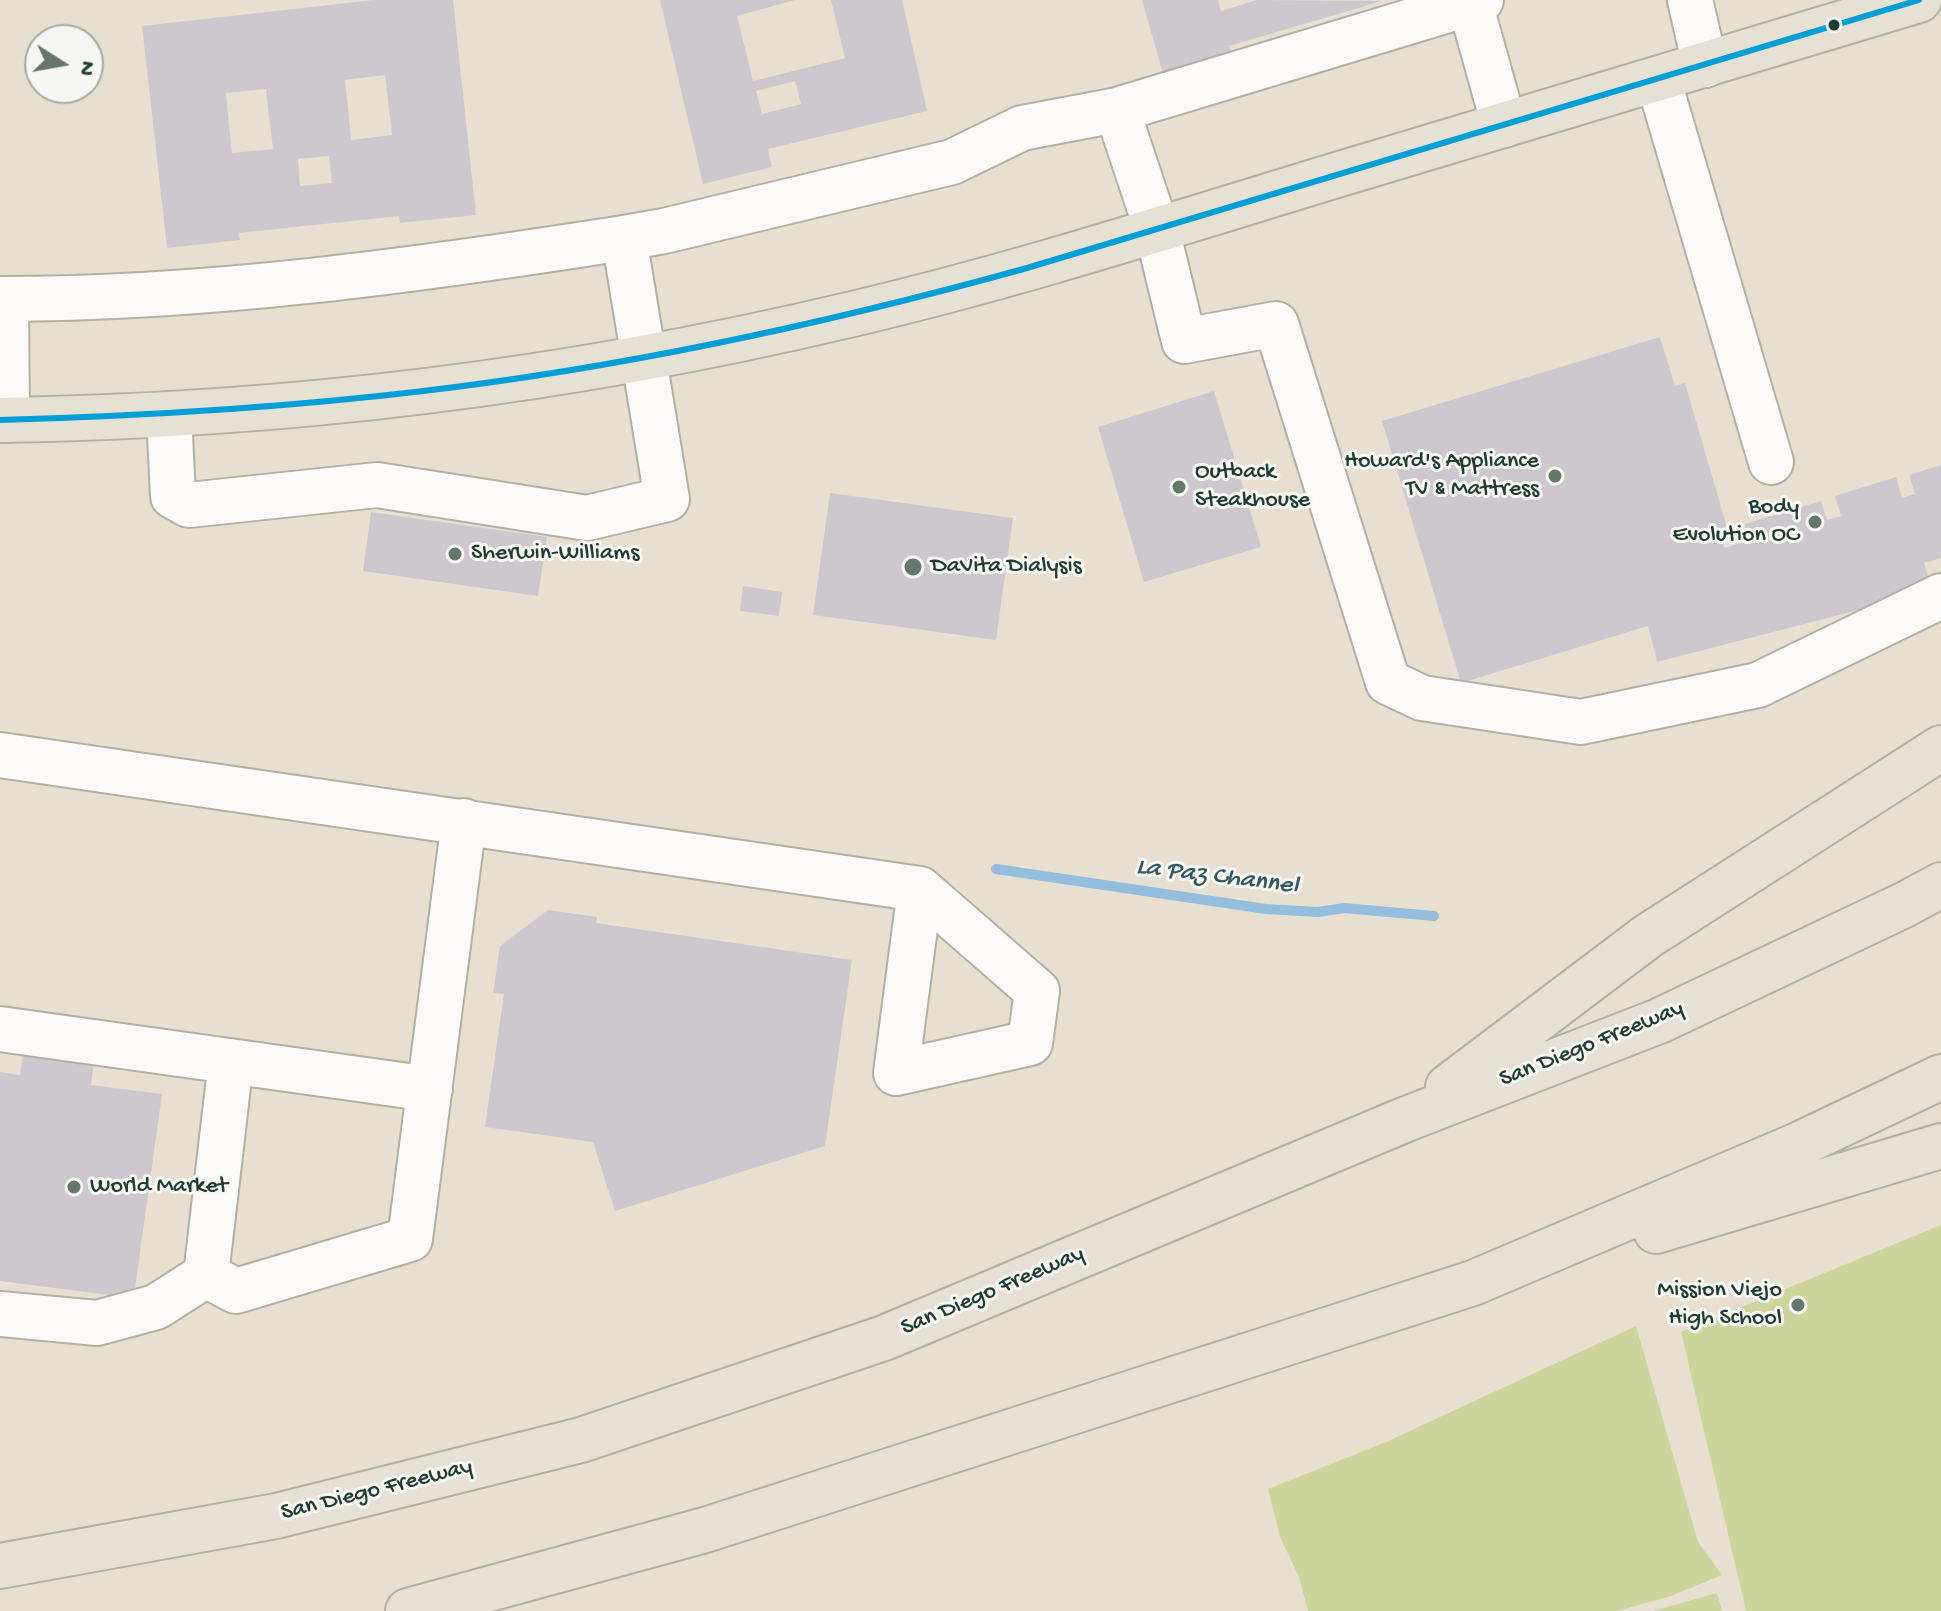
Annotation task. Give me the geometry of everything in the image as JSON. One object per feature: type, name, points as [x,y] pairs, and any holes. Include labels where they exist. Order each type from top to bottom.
[{"type":"main road","points":[[4,420],[169,415],[488,383],[645,358],[843,317],[1005,275],[1919,0]]},
{"type":"main road","points":[[1933,0],[1941,2]]},
{"type":"main road","points":[[1404,1120],[1648,936],[1937,751]]},
{"type":"main road","name":"San Diego Freeway","points":[[0,1566],[276,1516],[581,1440],[884,1338],[1404,1120],[1659,1021],[1941,885]]},
{"type":"main road","points":[[1473,1283],[1798,1145],[1941,1077]]},
{"type":"main road","points":[[408,1611],[705,1530],[1473,1283],[1941,1146]]},
{"type":"lane","points":[[1690,0],[1705,65]]},
{"type":"lane","points":[[4,420],[3,299],[230,288],[444,266],[664,231],[952,162],[1022,128],[1117,110],[1476,2],[1504,125]]},
{"type":"lane","points":[[1658,79],[1771,462]]},
{"type":"lane","points":[[1117,110],[1157,230],[1184,341],[1276,324],[1388,682],[1422,698],[1581,722],[1758,685],[1941,596]]},
{"type":"lane","points":[[169,415],[173,496],[189,505],[377,485],[587,518],[667,499],[624,238]]},
{"type":"lane","points":[[0,755],[920,889]]},
{"type":"lane","points":[[206,1275],[236,1291],[410,1239],[464,821]]},
{"type":"lane","points":[[0,1029],[430,1089]]},
{"type":"lane","points":[[206,1275],[231,1061]]},
{"type":"lane","points":[[0,1314],[97,1323],[156,1307],[206,1275]]},
{"type":"green space","points":[[1941,1225],[1941,1611],[1746,1611],[1681,1332]]},
{"type":"green space","points":[[1636,1326],[1698,1542],[1722,1575],[1671,1596],[1617,1611],[1308,1611],[1299,1577],[1280,1537],[1268,1489],[1386,1442]]},
{"type":"green space","points":[[1717,1593],[1722,1611],[1653,1611]]},
{"type":"building","points":[[373,0],[453,0],[476,215],[400,223],[399,216],[239,233],[240,240],[167,248],[142,26]],"holes":[[[385,75],[392,135],[351,140],[345,80]],[[266,89],[273,149],[232,153],[226,93]],[[329,156],[332,183],[300,186],[298,159]]]},
{"type":"building","points":[[660,0],[795,0],[737,16],[753,81],[845,58],[831,0],[902,0],[927,111],[768,149],[772,167],[703,184]],"holes":[[[795,81],[801,104],[762,114],[756,91]]]},
{"type":"building","points":[[1142,0],[1218,0],[1221,11],[1257,0],[1382,1],[1229,46],[1234,64],[1166,84]]},
{"type":"building","name":"Howard's Appliance TV & Mattress","points":[[1660,337],[1675,386],[1685,383],[1728,531],[1721,535],[1724,548],[1748,541],[1745,524],[1821,501],[1827,520],[1841,516],[1835,496],[1896,477],[1902,498],[1915,494],[1909,475],[1941,465],[1941,558],[1924,563],[1932,591],[1657,662],[1648,626],[1461,683],[1382,421]]},
{"type":"building","name":"Outback Steakhouse","points":[[1214,391],[1261,547],[1144,582],[1098,427]]},
{"type":"building","name":"DaVita Dialysis","points":[[830,493],[1013,518],[996,640],[813,615]]},
{"type":"building","name":"Sherwin-Williams","points":[[371,512],[547,537],[538,596],[363,571]]},
{"type":"building","points":[[743,586],[782,592],[779,616],[740,611]]},
{"type":"building","points":[[548,910],[597,917],[596,923],[852,960],[825,1146],[615,1211],[593,1142],[485,1127],[504,994],[493,993],[500,946]]},
{"type":"building","name":"World Market","points":[[23,1054],[94,1063],[91,1085],[162,1094],[135,1288],[109,1295],[0,1281],[0,1072],[20,1075]]},
{"type":"waterway","name":"La Paz Channel","points":[[996,869],[1266,909],[1318,912],[1344,908],[1434,916]]},
{"type":"transit line","points":[[0,420],[212,410],[423,391],[652,356],[803,325],[1027,268],[1919,0]]},
{"type":"place","name":"Howard's Appliance TV & Mattress","points":[[1555,476]]},
{"type":"place","name":"Outback Steakhouse","points":[[1179,487]]},
{"type":"place","name":"Body Evolution OC","points":[[1815,522]]},
{"type":"place","name":"Sherwin-Williams","points":[[455,554]]},
{"type":"place","name":"DaVita Dialysis","points":[[913,567]]},
{"type":"place","name":"World Market","points":[[74,1187]]},
{"type":"place","name":"Mission Viejo High School","points":[[1798,1305]]}]
